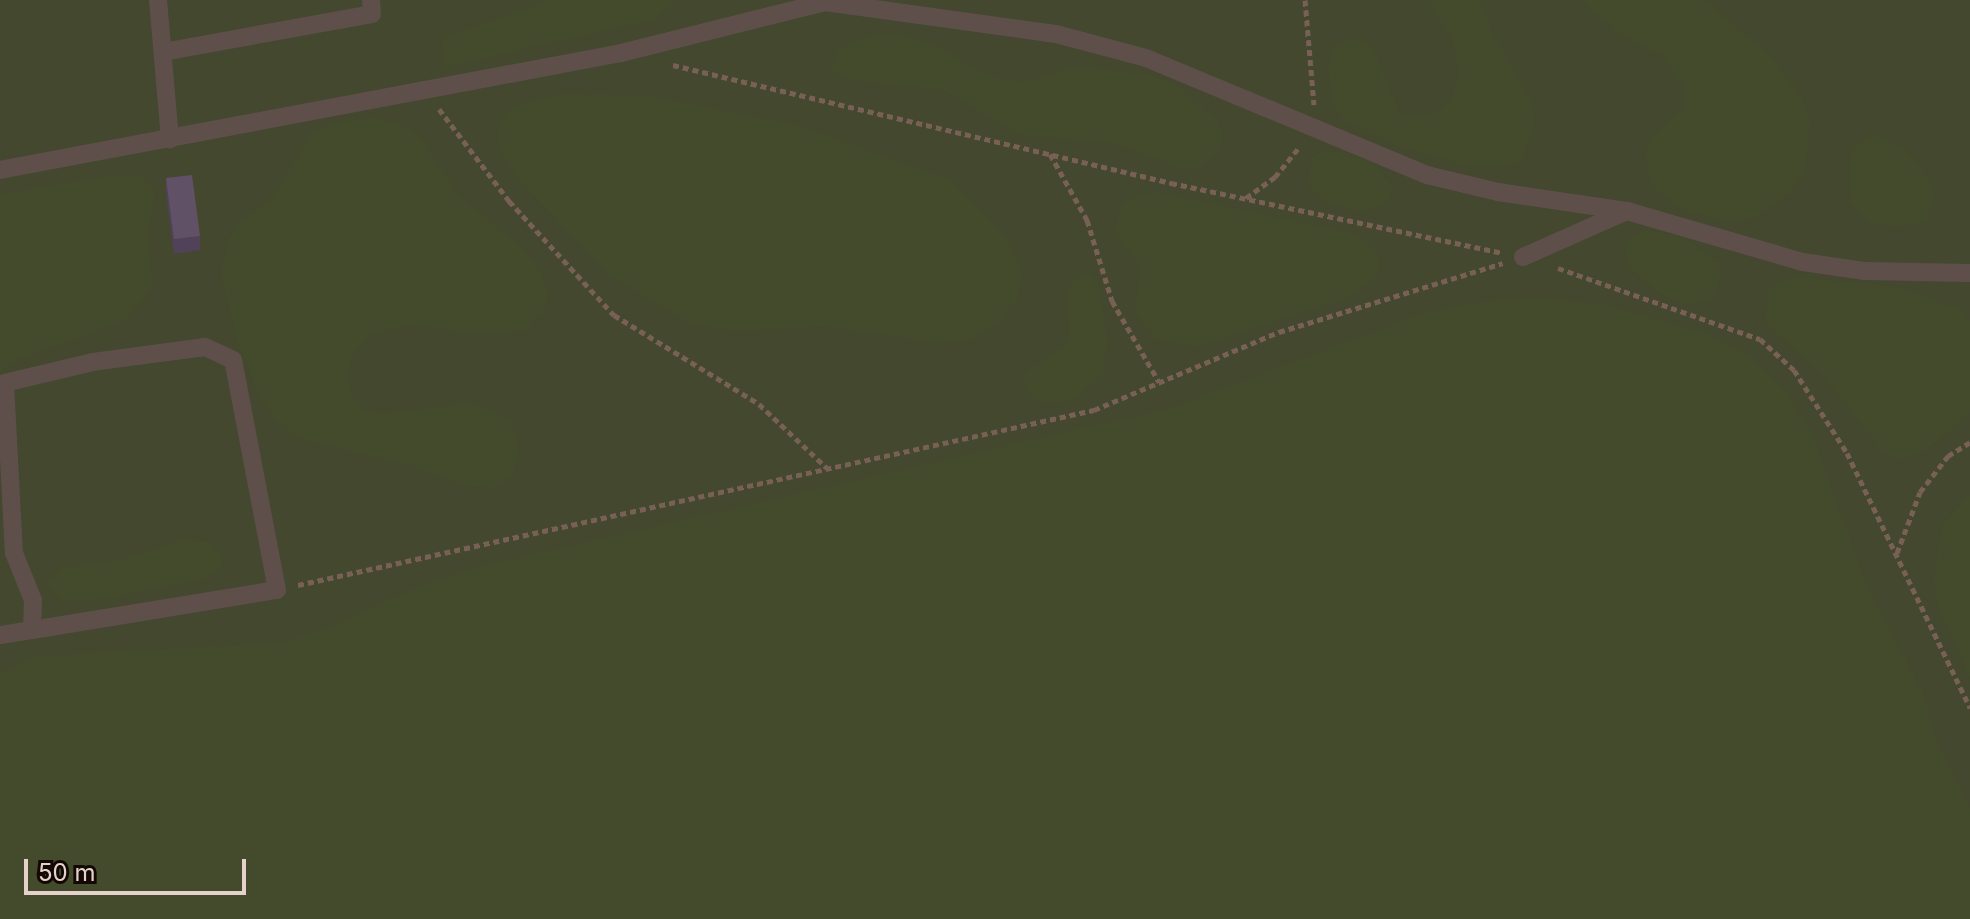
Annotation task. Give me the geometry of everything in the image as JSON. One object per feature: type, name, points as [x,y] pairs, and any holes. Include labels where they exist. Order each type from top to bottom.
[{"type":"lane","points":[[158,0],[170,139]]},
{"type":"lane","points":[[163,52],[372,14],[371,0]]},
{"type":"lane","points":[[0,170],[621,53],[830,1],[1056,34],[1146,58],[1427,175],[1498,192],[1627,211],[1803,262],[1865,271],[1970,273]]},
{"type":"lane","points":[[1523,257],[1627,211]]},
{"type":"lane","points":[[0,635],[32,630],[277,590],[233,360],[205,347],[93,362],[5,383],[14,553],[33,600],[32,630]]},
{"type":"path","points":[[667,64],[1050,154],[1523,257],[1760,339],[1794,370],[1847,453],[1970,708]]},
{"type":"path","points":[[425,91],[509,201],[614,315],[759,404],[828,468]]},
{"type":"path","points":[[1050,154],[1087,220],[1112,301],[1159,382]]},
{"type":"path","points":[[277,590],[1094,410],[1279,332],[1523,257]]},
{"type":"path","points":[[1896,554],[1920,492],[1948,456],[1970,442]]},
{"type":"green space","points":[[0,0],[1970,0],[1970,919],[0,919]]},
{"type":"green space","points":[[549,0],[674,0],[675,3],[654,20],[445,67],[441,39]]},
{"type":"green space","points":[[1429,0],[1481,0],[1493,33],[1533,103],[1535,127],[1520,162],[1498,168],[1469,166],[1398,147],[1345,121],[1333,106],[1327,67],[1332,49],[1343,40],[1359,38],[1374,49],[1401,115],[1425,117],[1442,109],[1453,94],[1458,70],[1454,45]]},
{"type":"green space","points":[[1580,0],[1704,0],[1769,54],[1803,99],[1811,124],[1805,172],[1790,194],[1751,219],[1728,222],[1683,209],[1651,186],[1644,154],[1649,140],[1684,107],[1684,89],[1664,57],[1621,35]]},
{"type":"green space","points":[[889,33],[932,43],[986,74],[1013,81],[1034,80],[1072,65],[1150,75],[1178,86],[1217,120],[1223,133],[1222,148],[1201,167],[1183,169],[1115,144],[1021,135],[942,90],[854,81],[831,72],[837,51],[848,42]]},
{"type":"green space","points":[[562,93],[647,95],[794,124],[949,179],[1006,237],[1023,269],[1018,298],[1000,322],[972,339],[941,343],[827,327],[733,331],[688,323],[610,275],[524,187],[502,156],[497,137],[501,120],[513,106]]},
{"type":"green space","points":[[371,117],[409,127],[423,141],[458,195],[519,245],[539,268],[548,291],[546,309],[525,331],[473,334],[411,324],[369,336],[353,353],[348,375],[352,395],[365,410],[381,414],[469,403],[492,409],[509,420],[518,438],[519,457],[512,476],[494,488],[466,487],[419,468],[302,439],[277,422],[259,396],[239,347],[220,275],[228,238],[239,222],[271,199],[311,135],[329,124]]},
{"type":"green space","points":[[1880,135],[1905,149],[1929,178],[1936,193],[1927,222],[1894,228],[1873,224],[1849,200],[1850,154],[1866,137]]},
{"type":"green space","points":[[1322,151],[1352,153],[1373,164],[1393,186],[1388,204],[1362,212],[1329,204],[1307,182],[1312,158]]},
{"type":"green space","points":[[104,176],[140,176],[156,190],[148,235],[153,288],[124,321],[16,360],[0,372],[0,194]]},
{"type":"green space","points":[[1157,192],[1355,233],[1378,251],[1380,265],[1375,279],[1346,299],[1198,347],[1156,341],[1135,312],[1139,267],[1114,231],[1122,204],[1136,195]]},
{"type":"green space","points":[[1646,230],[1683,236],[1717,261],[1722,276],[1712,302],[1686,305],[1665,297],[1629,269],[1624,248],[1629,238]]},
{"type":"green space","points":[[1080,274],[1092,275],[1099,285],[1108,341],[1104,373],[1079,396],[1061,403],[1035,402],[1021,380],[1028,370],[1064,346],[1069,335],[1067,289]]},
{"type":"green space","points":[[1792,276],[1900,287],[1960,309],[1970,321],[1970,412],[1922,453],[1899,459],[1881,450],[1824,376],[1765,322],[1767,291]]},
{"type":"green space","points":[[1538,298],[1598,303],[1713,335],[1753,359],[1786,392],[1813,435],[1866,583],[1922,689],[1939,746],[1970,808],[1970,919],[0,919],[0,674],[30,656],[281,642],[328,628],[427,582],[485,565],[1170,408],[1421,314],[1475,302]]},
{"type":"green space","points":[[1970,493],[1970,679],[1938,608],[1933,576],[1942,524]]},
{"type":"green space","points":[[180,540],[211,541],[223,559],[221,569],[201,581],[94,600],[62,601],[48,587],[48,580],[62,568],[130,557]]},
{"type":"building","points":[[192,175],[200,236],[174,239],[166,178]]}]
